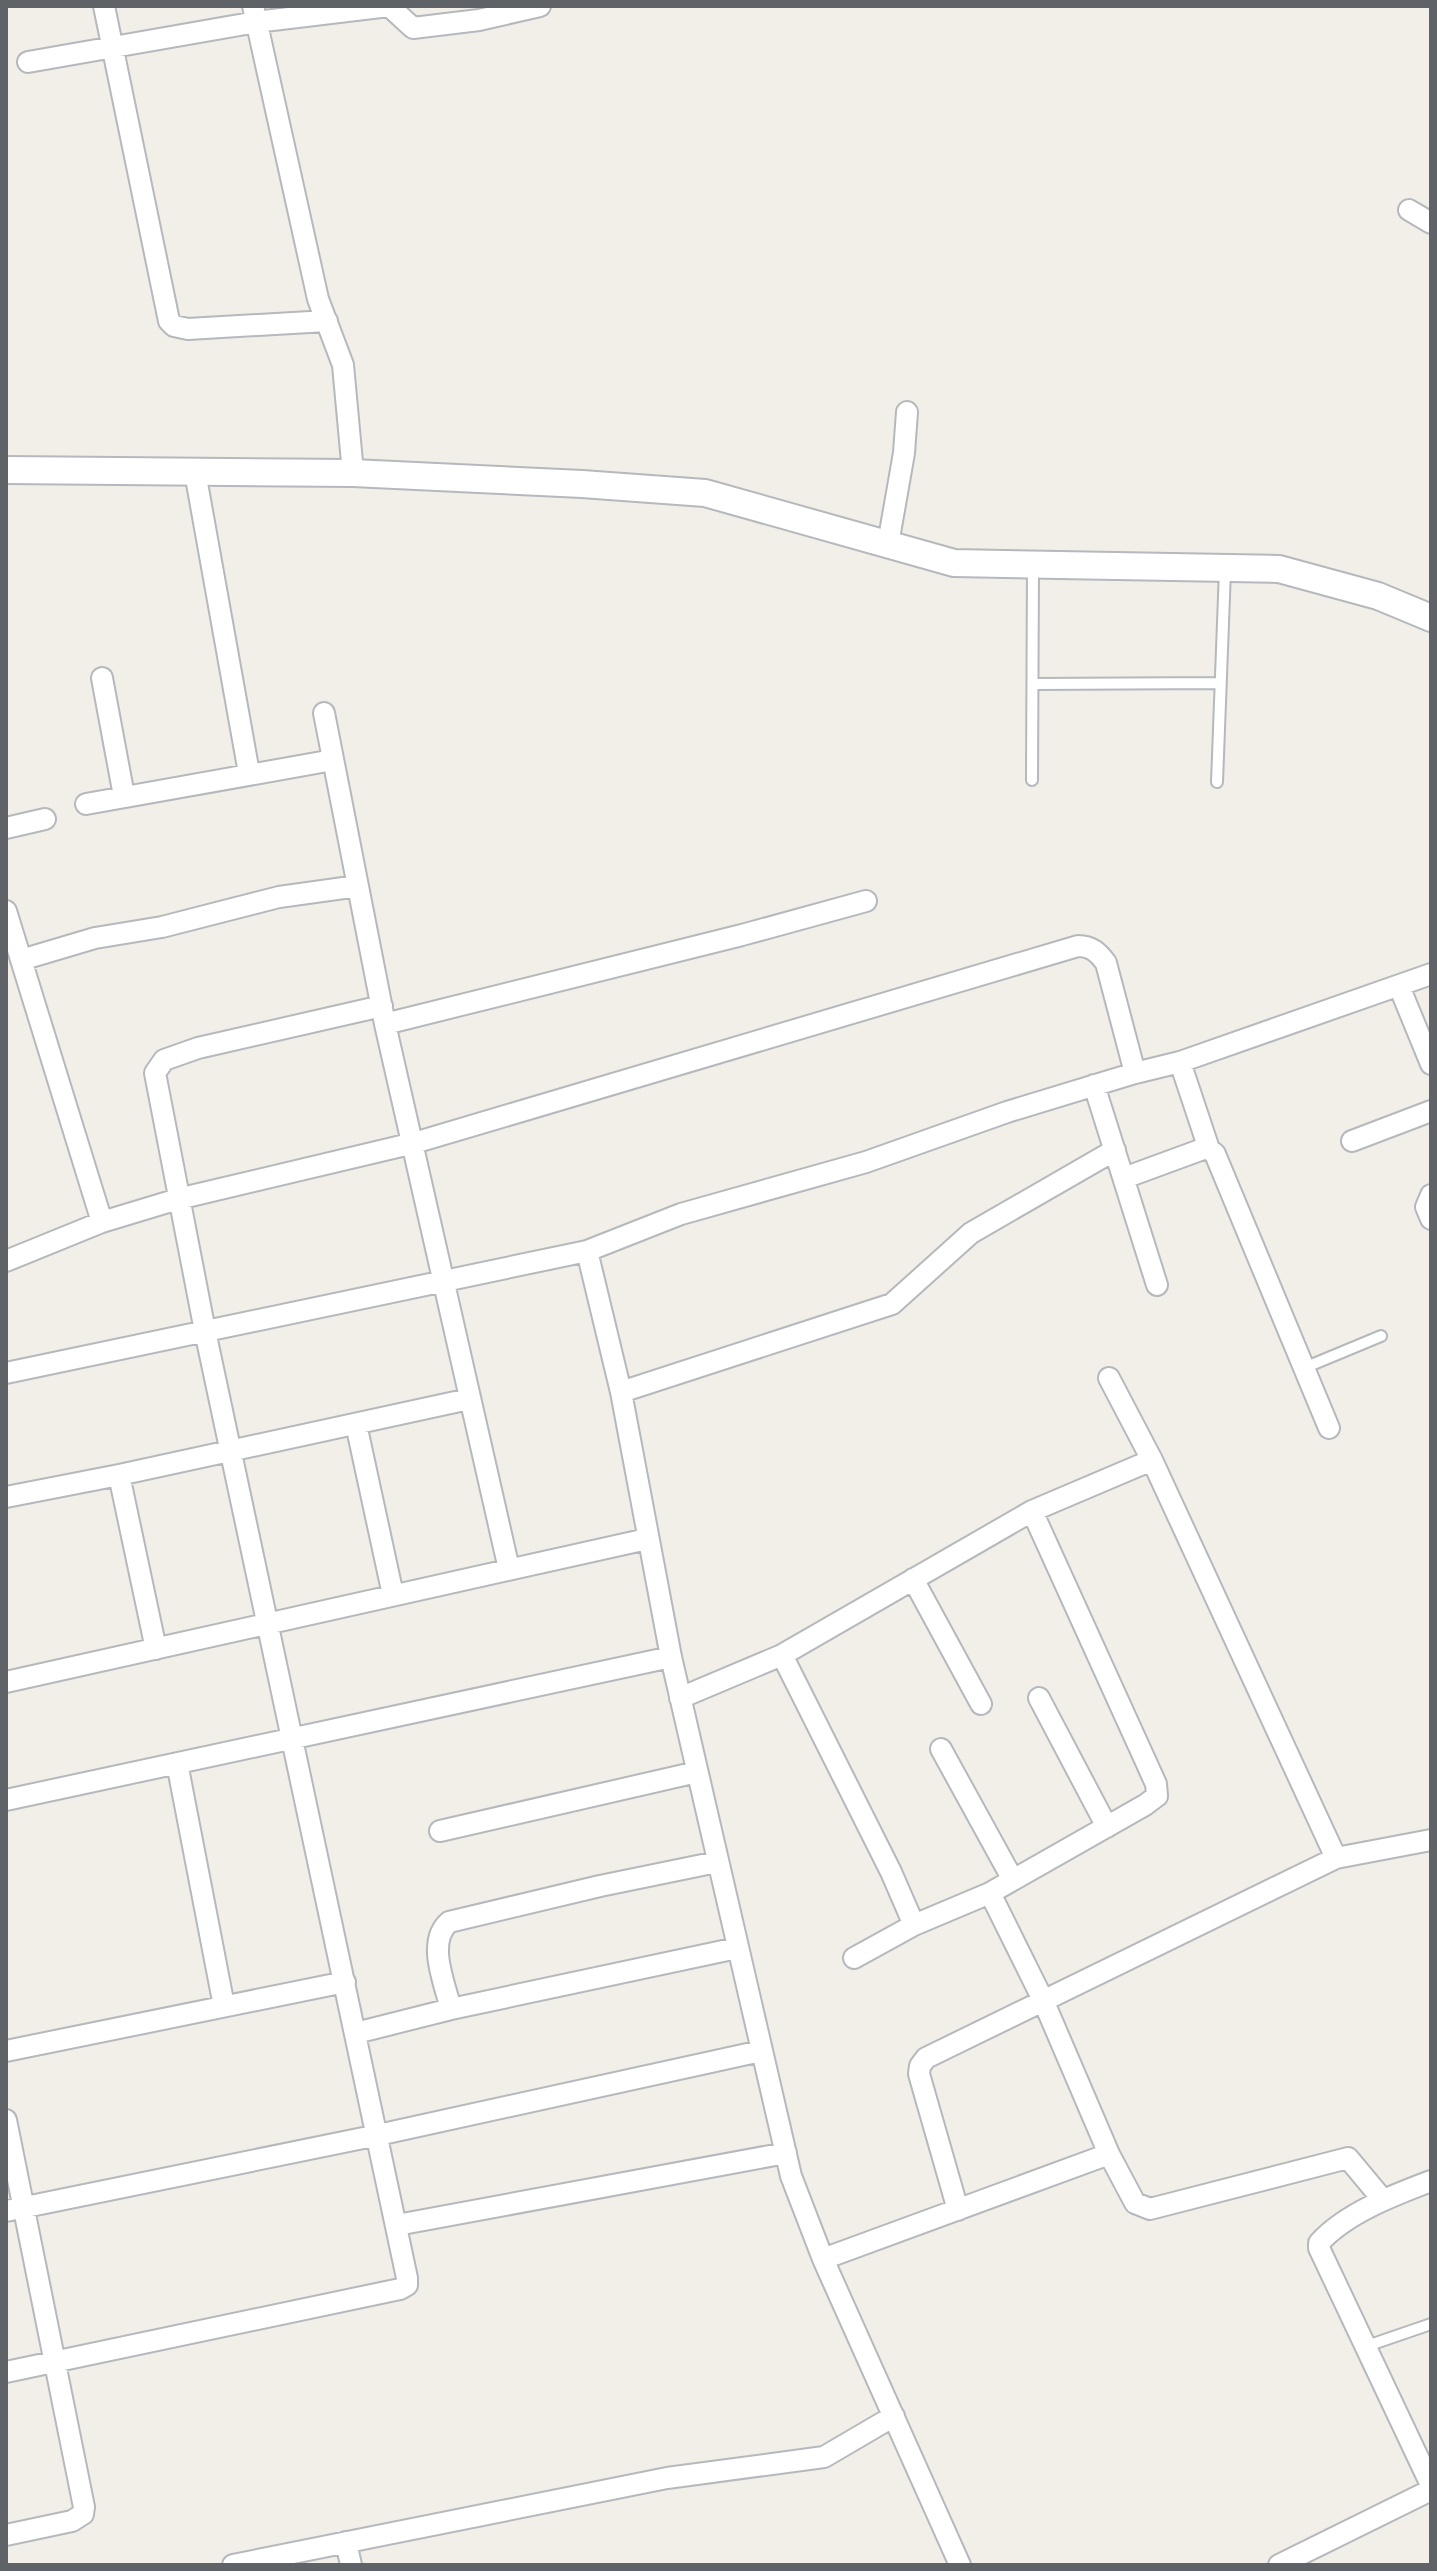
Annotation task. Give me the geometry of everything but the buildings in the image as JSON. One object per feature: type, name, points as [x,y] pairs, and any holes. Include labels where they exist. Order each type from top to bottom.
[{"type":"street","points":[[104,6],[169,321],[174,326],[188,329],[327,321]]},
{"type":"street","points":[[28,62],[112,49],[254,14],[389,6],[413,28],[479,20],[540,6]]},
{"type":"street","points":[[254,14],[318,299],[343,365],[353,473]]},
{"type":"street","points":[[1409,210],[1431,223]]},
{"type":"street","points":[[888,544],[904,453],[907,412]]},
{"type":"street","points":[[6,470],[353,473],[705,493],[954,563],[1279,569],[1378,596],[1431,618]]},
{"type":"street","points":[[195,472],[249,773]]},
{"type":"street","points":[[102,678],[124,796]]},
{"type":"street","points":[[324,713],[384,1015],[509,1569]]},
{"type":"street","points":[[86,804],[333,760]]},
{"type":"street","points":[[6,828],[45,819]]},
{"type":"street","points":[[21,960],[95,938],[162,927],[279,897],[358,886]]},
{"type":"street","points":[[6,2372],[407,2285],[378,2135],[205,1331],[155,1073],[164,1060],[198,1048],[384,1015],[742,935],[866,901]]},
{"type":"street","points":[[6,911],[102,1222]]},
{"type":"street","points":[[6,1261],[102,1222],[178,1199],[414,1143],[1078,946],[1095,950],[1106,963],[1135,1073]]},
{"type":"street","points":[[6,1373],[587,1251],[681,1214],[866,1162],[1007,1112],[1180,1062],[1431,974]]},
{"type":"street","points":[[1399,986],[1431,1064]]},
{"type":"street","points":[[1180,1062],[1209,1149],[1215,1154],[1329,1428]]},
{"type":"street","points":[[1094,1085],[1157,1285]]},
{"type":"street","points":[[1352,1141],[1431,1111]]},
{"type":"street","points":[[1124,1178],[1209,1149]]},
{"type":"street","points":[[621,1392],[892,1304],[971,1233],[1115,1150]]},
{"type":"street","points":[[1431,1195],[1426,1207],[1431,1219]]},
{"type":"street","points":[[587,1251],[621,1392],[680,1698],[791,2176],[823,2259],[960,2565]]},
{"type":"street","points":[[1109,1378],[1152,1460],[1336,1858]]},
{"type":"street","points":[[6,1497],[469,1399]]},
{"type":"street","points":[[356,1424],[393,1595]]},
{"type":"street","points":[[680,1698],[782,1655],[1032,1511],[1152,1460]]},
{"type":"street","points":[[119,1475],[156,1649]]},
{"type":"street","points":[[854,1958],[914,1925],[990,1893],[1152,1801],[1158,1790],[1032,1511]]},
{"type":"street","points":[[6,1682],[647,1539]]},
{"type":"street","points":[[913,1579],[981,1704]]},
{"type":"street","points":[[782,1655],[891,1872],[914,1925]]},
{"type":"street","points":[[6,1800],[671,1657]]},
{"type":"street","points":[[1039,1698],[1107,1827]]},
{"type":"street","points":[[941,1749],[1013,1880]]},
{"type":"street","points":[[177,1763],[224,2006]]},
{"type":"street","points":[[440,1831],[697,1772]]},
{"type":"street","points":[[958,2210],[919,2074],[926,2058],[1336,1858],[1431,1840]]},
{"type":"street","points":[[451,2009],[438,1950],[439,1935],[449,1922],[717,1862]]},
{"type":"street","points":[[990,1893],[1043,2000],[1131,2200],[1144,2209],[1348,2158],[1383,2200]]},
{"type":"street","points":[[356,2033],[451,2009],[737,1948]]},
{"type":"street","points":[[6,2051],[345,1982]]},
{"type":"street","points":[[15,2209],[378,2135],[761,2051]]},
{"type":"street","points":[[6,2120],[15,2209],[57,2362],[84,2498],[83,2514],[72,2521],[6,2535]]},
{"type":"street","points":[[397,2225],[786,2153]]},
{"type":"street","points":[[823,2259],[1109,2154]]},
{"type":"street","points":[[1279,2565],[1431,2488],[1319,2254],[1319,2243],[1383,2200],[1431,2181]]},
{"type":"street","points":[[233,2565],[667,2478],[824,2457],[894,2416]]},
{"type":"street","points":[[346,2542],[351,2565]]},
{"type":"lane","points":[[1032,780],[1033,564]]},
{"type":"lane","points":[[1217,782],[1225,568]]},
{"type":"lane","points":[[1033,684],[1220,683]]},
{"type":"lane","points":[[1304,1368],[1381,1336]]},
{"type":"lane","points":[[1364,2347],[1431,2324]]}]
